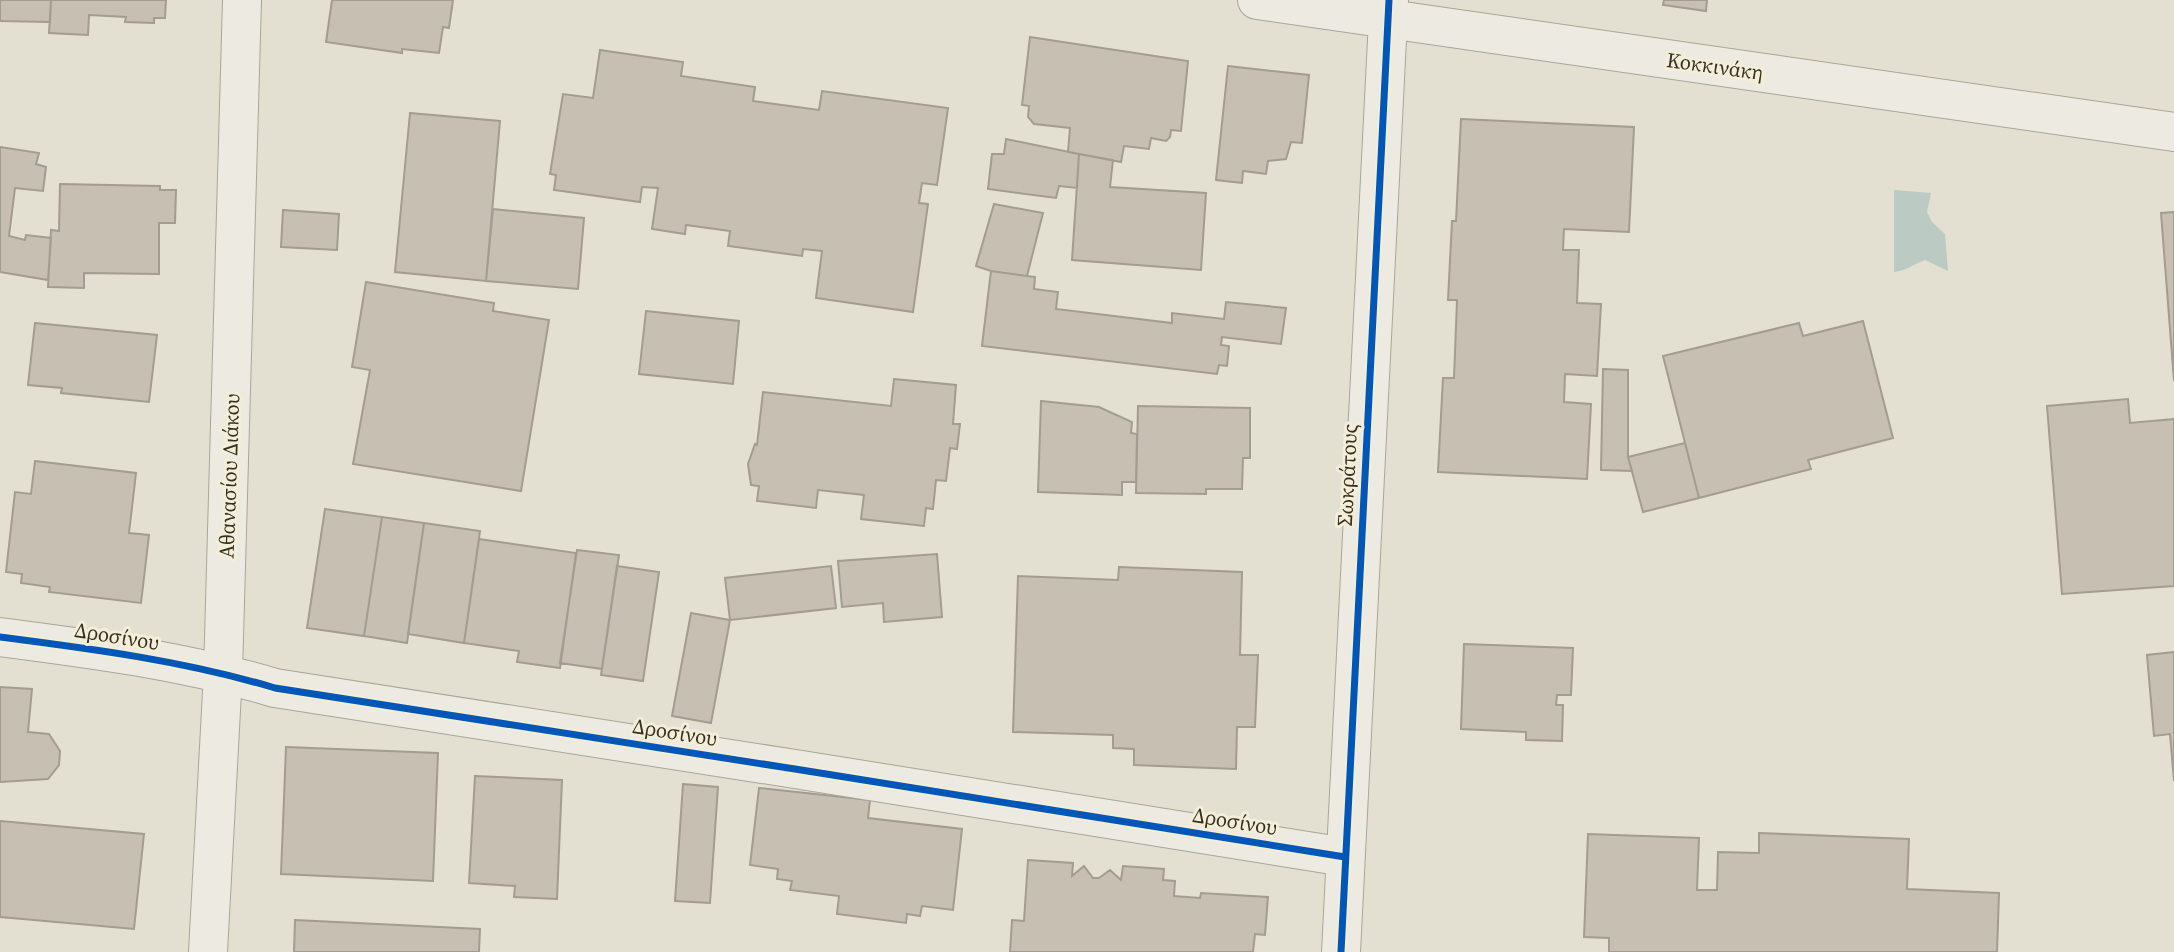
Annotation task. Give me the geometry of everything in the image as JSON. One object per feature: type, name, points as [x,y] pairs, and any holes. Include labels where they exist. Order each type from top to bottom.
[{"type":"street","name":"Αθανασίου Διάκου","points":[[208,952],[223,673],[243,0]]},
{"type":"street","name":"Κοκκινάκη","points":[[1257,0],[1389,9],[2174,132]]},
{"type":"street","name":"Σωκράτους","points":[[1341,952],[1389,9]]},
{"type":"street","name":"Δροσίνου","points":[[0,637],[127,654],[223,673],[275,688],[1346,857]]},
{"type":"shaded area","points":[[1894,190],[1931,193],[1927,212],[1932,222],[1945,234],[1948,271],[1925,260],[1894,272]]},
{"type":"building","points":[[0,0],[51,0],[50,22],[0,21]]},
{"type":"building","points":[[51,0],[166,0],[165,18],[154,18],[154,23],[125,22],[126,17],[89,15],[88,35],[49,33]]},
{"type":"building","points":[[332,0],[453,0],[449,28],[443,27],[439,53],[402,49],[402,53],[326,42]]},
{"type":"building","points":[[1664,0],[1707,0],[1706,11],[1663,5]]},
{"type":"building","points":[[1030,37],[1188,61],[1181,131],[1171,130],[1166,141],[1151,138],[1149,149],[1124,146],[1121,162],[1068,152],[1070,128],[1034,124],[1028,117],[1029,106],[1022,105]]},
{"type":"building","points":[[600,50],[683,62],[681,76],[755,87],[753,101],[819,110],[822,91],[948,108],[937,185],[922,183],[919,203],[928,204],[913,312],[816,298],[822,251],[803,249],[802,256],[728,246],[730,231],[686,225],[685,234],[652,229],[658,188],[642,187],[640,202],[554,190],[556,175],[550,174],[563,94],[593,98]]},
{"type":"building","points":[[1228,66],[1309,75],[1302,143],[1291,142],[1286,159],[1268,161],[1266,174],[1243,171],[1242,183],[1216,180]]},
{"type":"building","points":[[410,113],[500,121],[486,281],[395,272]]},
{"type":"building","points":[[1461,119],[1634,127],[1629,232],[1564,229],[1563,250],[1579,250],[1577,303],[1601,304],[1597,376],[1565,374],[1564,402],[1591,404],[1587,479],[1438,472],[1443,378],[1454,378],[1457,300],[1448,300],[1452,221],[1456,221]]},
{"type":"building","points":[[1006,139],[1079,154],[1077,188],[1059,186],[1056,198],[988,189],[992,154],[1004,154]]},
{"type":"building","points":[[0,147],[39,153],[36,164],[46,167],[43,191],[15,188],[9,236],[25,240],[26,235],[51,238],[48,280],[0,272]]},
{"type":"building","points":[[1079,154],[1113,160],[1110,187],[1206,193],[1201,270],[1072,260]]},
{"type":"building","points":[[60,184],[160,186],[160,190],[176,190],[175,223],[159,223],[159,274],[84,273],[84,288],[48,287],[51,230],[59,231]]},
{"type":"building","points":[[994,204],[1043,213],[1027,276],[976,266]]},
{"type":"building","points":[[493,209],[584,218],[578,289],[486,281]]},
{"type":"building","points":[[283,210],[339,214],[337,250],[281,247]]},
{"type":"building","points":[[2174,212],[2174,381],[2161,213]]},
{"type":"building","points":[[991,271],[1035,277],[1034,289],[1058,292],[1056,309],[1172,323],[1172,313],[1224,319],[1226,302],[1286,308],[1281,344],[1222,337],[1221,345],[1229,346],[1227,366],[1219,365],[1217,374],[982,346]]},
{"type":"building","points":[[366,282],[494,303],[493,311],[549,320],[521,491],[353,464],[370,370],[352,367]]},
{"type":"building","points":[[646,311],[739,321],[733,384],[639,374]]},
{"type":"building","points":[[1863,321],[1893,438],[1808,460],[1811,469],[1699,498],[1663,356],[1799,323],[1803,336]]},
{"type":"building","points":[[35,323],[157,335],[149,402],[61,393],[62,388],[28,385]]},
{"type":"building","points":[[1603,369],[1628,370],[1628,457],[1632,471],[1601,470]]},
{"type":"building","points":[[894,379],[956,385],[953,424],[960,424],[957,449],[950,448],[946,481],[936,480],[933,509],[926,508],[924,526],[861,519],[864,495],[818,490],[816,508],[757,501],[759,486],[751,485],[748,464],[755,444],[757,445],[763,392],[891,406]]},
{"type":"building","points":[[2128,399],[2130,423],[2174,419],[2174,586],[2062,594],[2047,406]]},
{"type":"building","points":[[1041,401],[1099,407],[1132,422],[1131,433],[1137,434],[1136,482],[1122,482],[1122,495],[1038,492]]},
{"type":"building","points":[[1138,406],[1250,408],[1250,458],[1243,458],[1242,489],[1206,489],[1206,494],[1136,493]]},
{"type":"building","points":[[1685,443],[1699,498],[1643,512],[1628,457]]},
{"type":"building","points":[[35,461],[136,473],[129,533],[149,535],[141,603],[49,592],[50,587],[21,583],[22,574],[6,572],[15,492],[31,494]]},
{"type":"building","points":[[325,509],[382,517],[364,636],[307,628]]},
{"type":"building","points":[[382,517],[424,523],[407,643],[364,636]]},
{"type":"building","points":[[424,523],[480,531],[464,643],[408,634]]},
{"type":"building","points":[[479,539],[576,553],[560,668],[517,662],[519,651],[464,643]]},
{"type":"building","points":[[577,550],[619,555],[602,669],[560,663]]},
{"type":"building","points":[[937,554],[942,617],[884,622],[883,603],[842,607],[838,561]]},
{"type":"building","points":[[617,566],[659,572],[643,681],[601,675]]},
{"type":"building","points":[[831,566],[836,608],[730,620],[725,578]]},
{"type":"building","points":[[1119,567],[1242,572],[1240,655],[1258,655],[1255,727],[1237,727],[1236,769],[1134,765],[1134,749],[1113,748],[1113,735],[1013,732],[1018,576],[1118,580]]},
{"type":"building","points":[[691,613],[730,620],[711,723],[672,716]]},
{"type":"building","points":[[1464,644],[1573,648],[1571,695],[1557,695],[1556,705],[1563,705],[1562,741],[1526,740],[1526,732],[1461,729]]},
{"type":"building","points":[[2174,652],[2174,781],[2170,734],[2154,736],[2147,655]]},
{"type":"building","points":[[0,687],[32,689],[28,732],[49,734],[60,751],[59,765],[48,779],[0,782]]},
{"type":"building","points":[[286,747],[438,753],[433,881],[281,874]]},
{"type":"building","points":[[475,776],[562,780],[557,899],[514,897],[515,886],[469,883]]},
{"type":"building","points":[[683,784],[718,787],[710,903],[675,901]]},
{"type":"building","points":[[759,788],[870,800],[868,818],[962,829],[953,910],[922,906],[920,916],[907,914],[906,923],[837,914],[839,896],[790,890],[792,881],[777,879],[778,869],[750,865]]},
{"type":"building","points":[[0,821],[144,834],[134,929],[0,917]]},
{"type":"building","points":[[1759,833],[1909,839],[1907,889],[1999,893],[1997,952],[1609,952],[1609,938],[1584,937],[1588,834],[1699,838],[1697,890],[1717,890],[1718,852],[1759,853]]},
{"type":"building","points":[[1028,860],[1073,863],[1072,876],[1084,866],[1093,878],[1099,878],[1110,870],[1121,880],[1123,866],[1164,869],[1163,880],[1175,881],[1174,896],[1200,898],[1201,893],[1268,897],[1265,935],[1255,934],[1253,952],[1010,952],[1012,920],[1024,921]]},
{"type":"building","points":[[295,920],[480,929],[479,952],[294,952]]},
{"type":"cycle path","points":[[1341,952],[1389,0]]},
{"type":"cycle path","points":[[0,637],[173,663],[275,688],[1345,857]]}]
